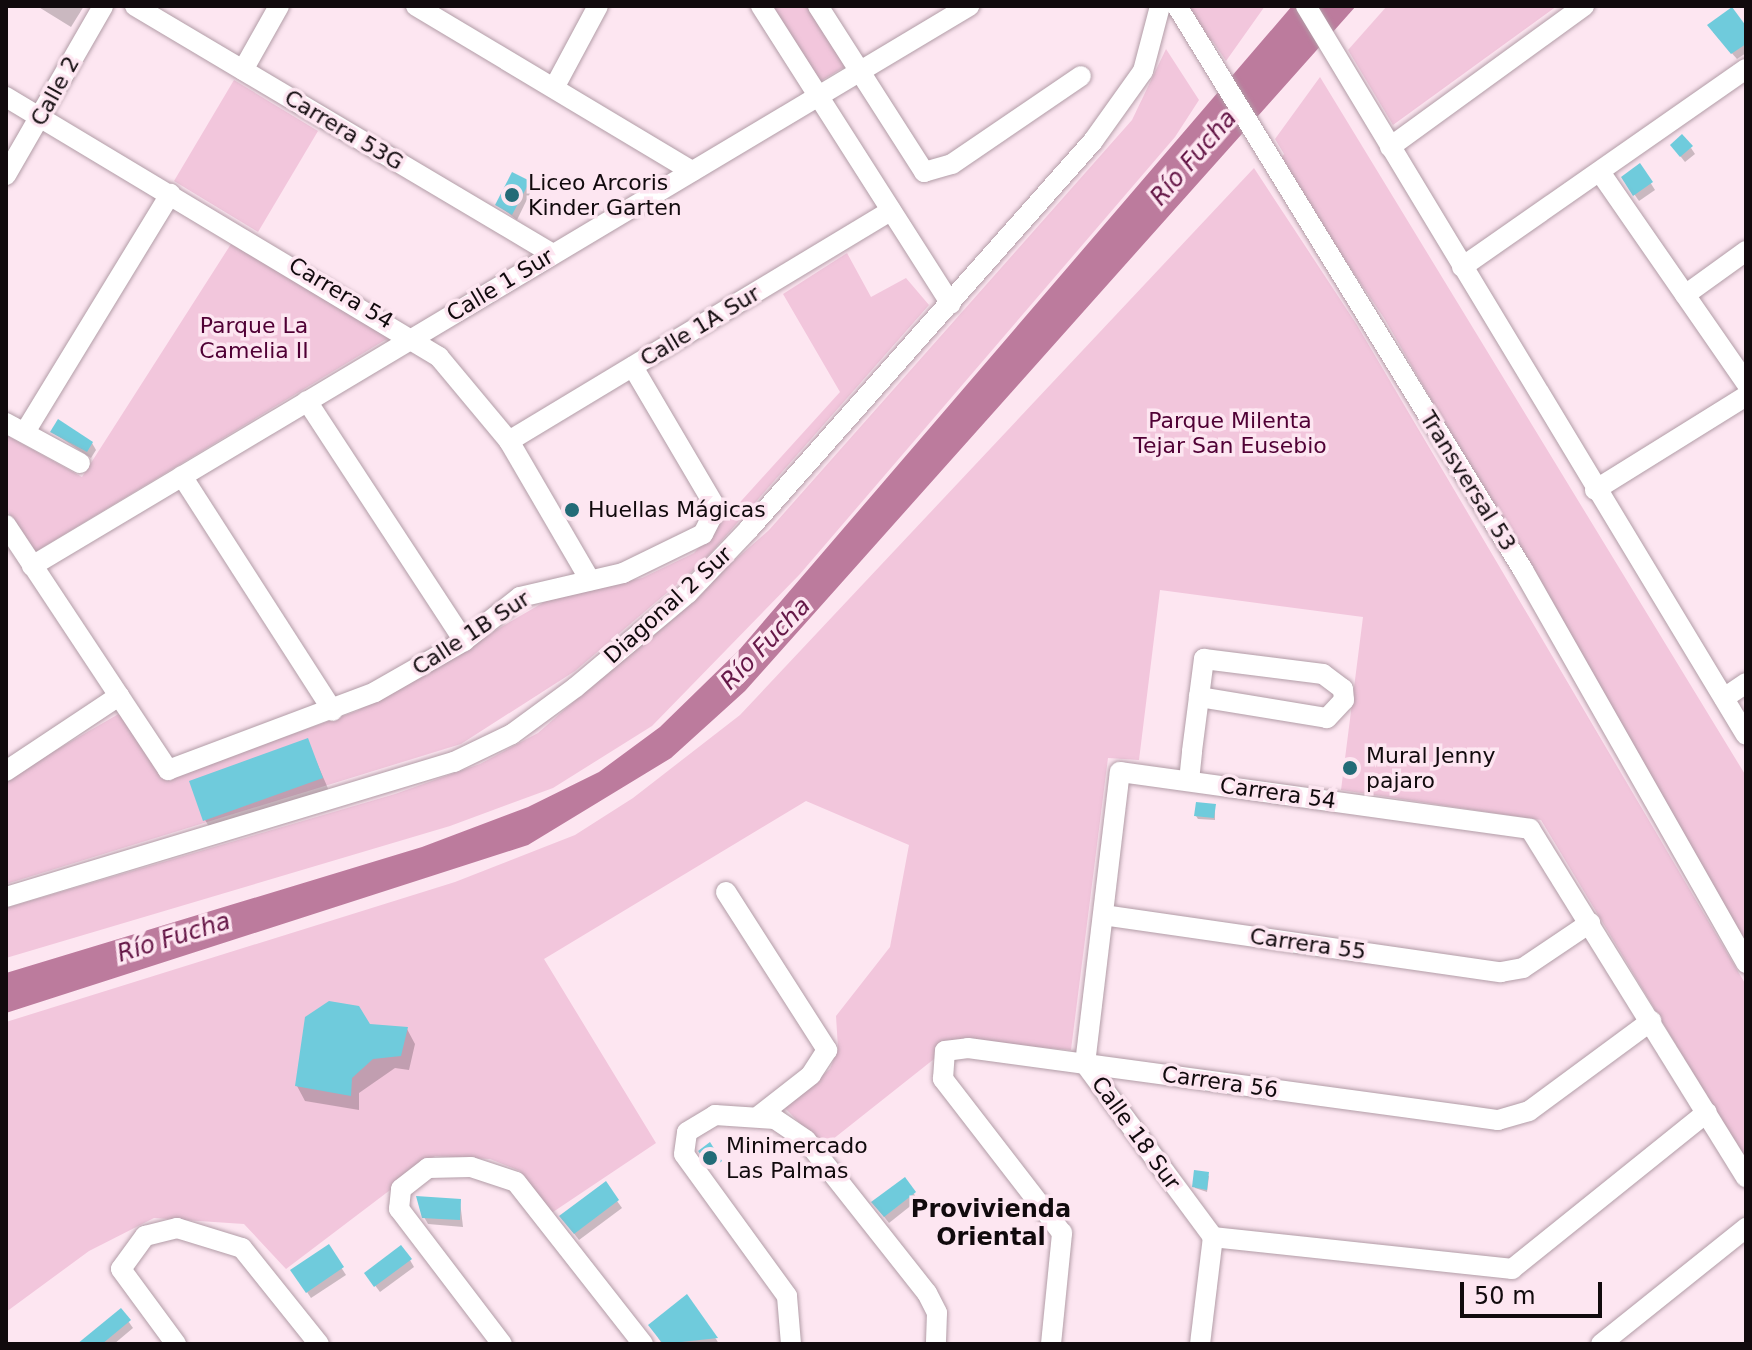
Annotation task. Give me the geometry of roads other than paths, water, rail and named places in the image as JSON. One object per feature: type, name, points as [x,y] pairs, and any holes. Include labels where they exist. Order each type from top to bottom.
[{"type":"street","name":"Calle 2","points":[[6,175],[103,6]]},
{"type":"street","name":"Carrera 53G","points":[[135,6],[553,254]]},
{"type":"street","points":[[243,70],[279,6]]},
{"type":"street","points":[[554,88],[598,6]]},
{"type":"street","points":[[761,6],[951,304]]},
{"type":"street","points":[[818,6],[924,172],[952,164],[1081,76]]},
{"type":"street","name":"Calle 1 Sur","points":[[32,566],[969,6]]},
{"type":"street","name":"Diagonal 2 Sur","points":[[6,897],[454,762],[512,734],[688,593],[951,304],[1130,95],[1150,53],[1160,6]]},
{"type":"street","name":"Transversal 53","points":[[1177,6],[1523,570],[1746,963]]},
{"type":"street","points":[[1306,6],[1595,490],[1746,735]]},
{"type":"street","points":[[1390,147],[1584,6]]},
{"type":"street","points":[[429,9],[692,171]]},
{"type":"street","points":[[1462,267],[1746,69]]},
{"type":"street","name":"Carrera 54","points":[[6,97],[412,337],[439,357],[509,441],[590,580]]},
{"type":"street","points":[[1600,172],[1746,383]]},
{"type":"street","points":[[25,432],[170,194]]},
{"type":"street","name":"Calle 1A Sur","points":[[509,441],[891,211]]},
{"type":"street","points":[[1685,295],[1746,251]]},
{"type":"street","name":"Calle 1B Sur","points":[[119,696],[168,770],[333,711],[464,641],[520,597],[623,573],[703,534],[716,508],[633,367]]},
{"type":"street","points":[[1595,490],[1746,396]]},
{"type":"street","points":[[307,401],[464,641]]},
{"type":"street","points":[[6,423],[80,463]]},
{"type":"street","points":[[182,476],[333,711]]},
{"type":"street","points":[[6,525],[119,696],[6,771]]},
{"type":"street","points":[[1189,781],[1199,697],[1204,659],[1323,674],[1343,689],[1344,700],[1327,718],[1199,697]]},
{"type":"street","points":[[1724,698],[1746,683]]},
{"type":"street","name":"Carrera 54","points":[[1120,772],[1530,829],[1590,923]]},
{"type":"street","name":"Calle 18 Sur","points":[[1120,772],[1085,1064],[1213,1237]]},
{"type":"street","points":[[726,892],[827,1050],[811,1075],[760,1115]]},
{"type":"street","name":"Carrera 55","points":[[1103,915],[1514,971],[1590,923]]},
{"type":"street","points":[[1590,923],[1746,1177]]},
{"type":"street","name":"Carrera 56","points":[[1051,1344],[1062,1233],[938,1069],[955,1048],[1514,1118],[1651,1021]]},
{"type":"street","points":[[1200,1344],[1213,1237],[1512,1269],[1707,1112]]},
{"type":"street","points":[[791,1344],[787,1296],[690,1166],[683,1142],[699,1121],[760,1115],[788,1124],[927,1293],[937,1313],[936,1344]]},
{"type":"street","points":[[502,1344],[404,1219],[401,1189],[428,1168],[448,1165],[516,1182],[643,1344]]},
{"type":"street","points":[[1601,1344],[1746,1228]]},
{"type":"street","points":[[176,1344],[124,1280],[124,1257],[157,1230],[229,1240],[319,1344]]},
{"type":"water","name":"Río Fucha","points":[[1292,6],[1356,6],[745,691],[671,758],[528,845],[6,1013],[6,973],[422,847],[528,807],[599,772],[660,727],[740,649]]},
{"type":"place","name":"Liceo Arcoris Kinder Garten","points":[[512,195]]},
{"type":"place","name":"Huellas Mágicas","points":[[572,510]]},
{"type":"place","name":"Mural Jenny pajaro","points":[[1350,768]]},
{"type":"place","name":"Minimercado Las Palmas","points":[[710,1158]]},
{"type":"district","name":"Provivienda Oriental","points":[[991,1224]]},
{"type":"park label","name":"Parque La Camelia II","points":[[254,338]]},
{"type":"park label","name":"Parque Milenta Tejar San Eusebio","points":[[1230,432]]}]
